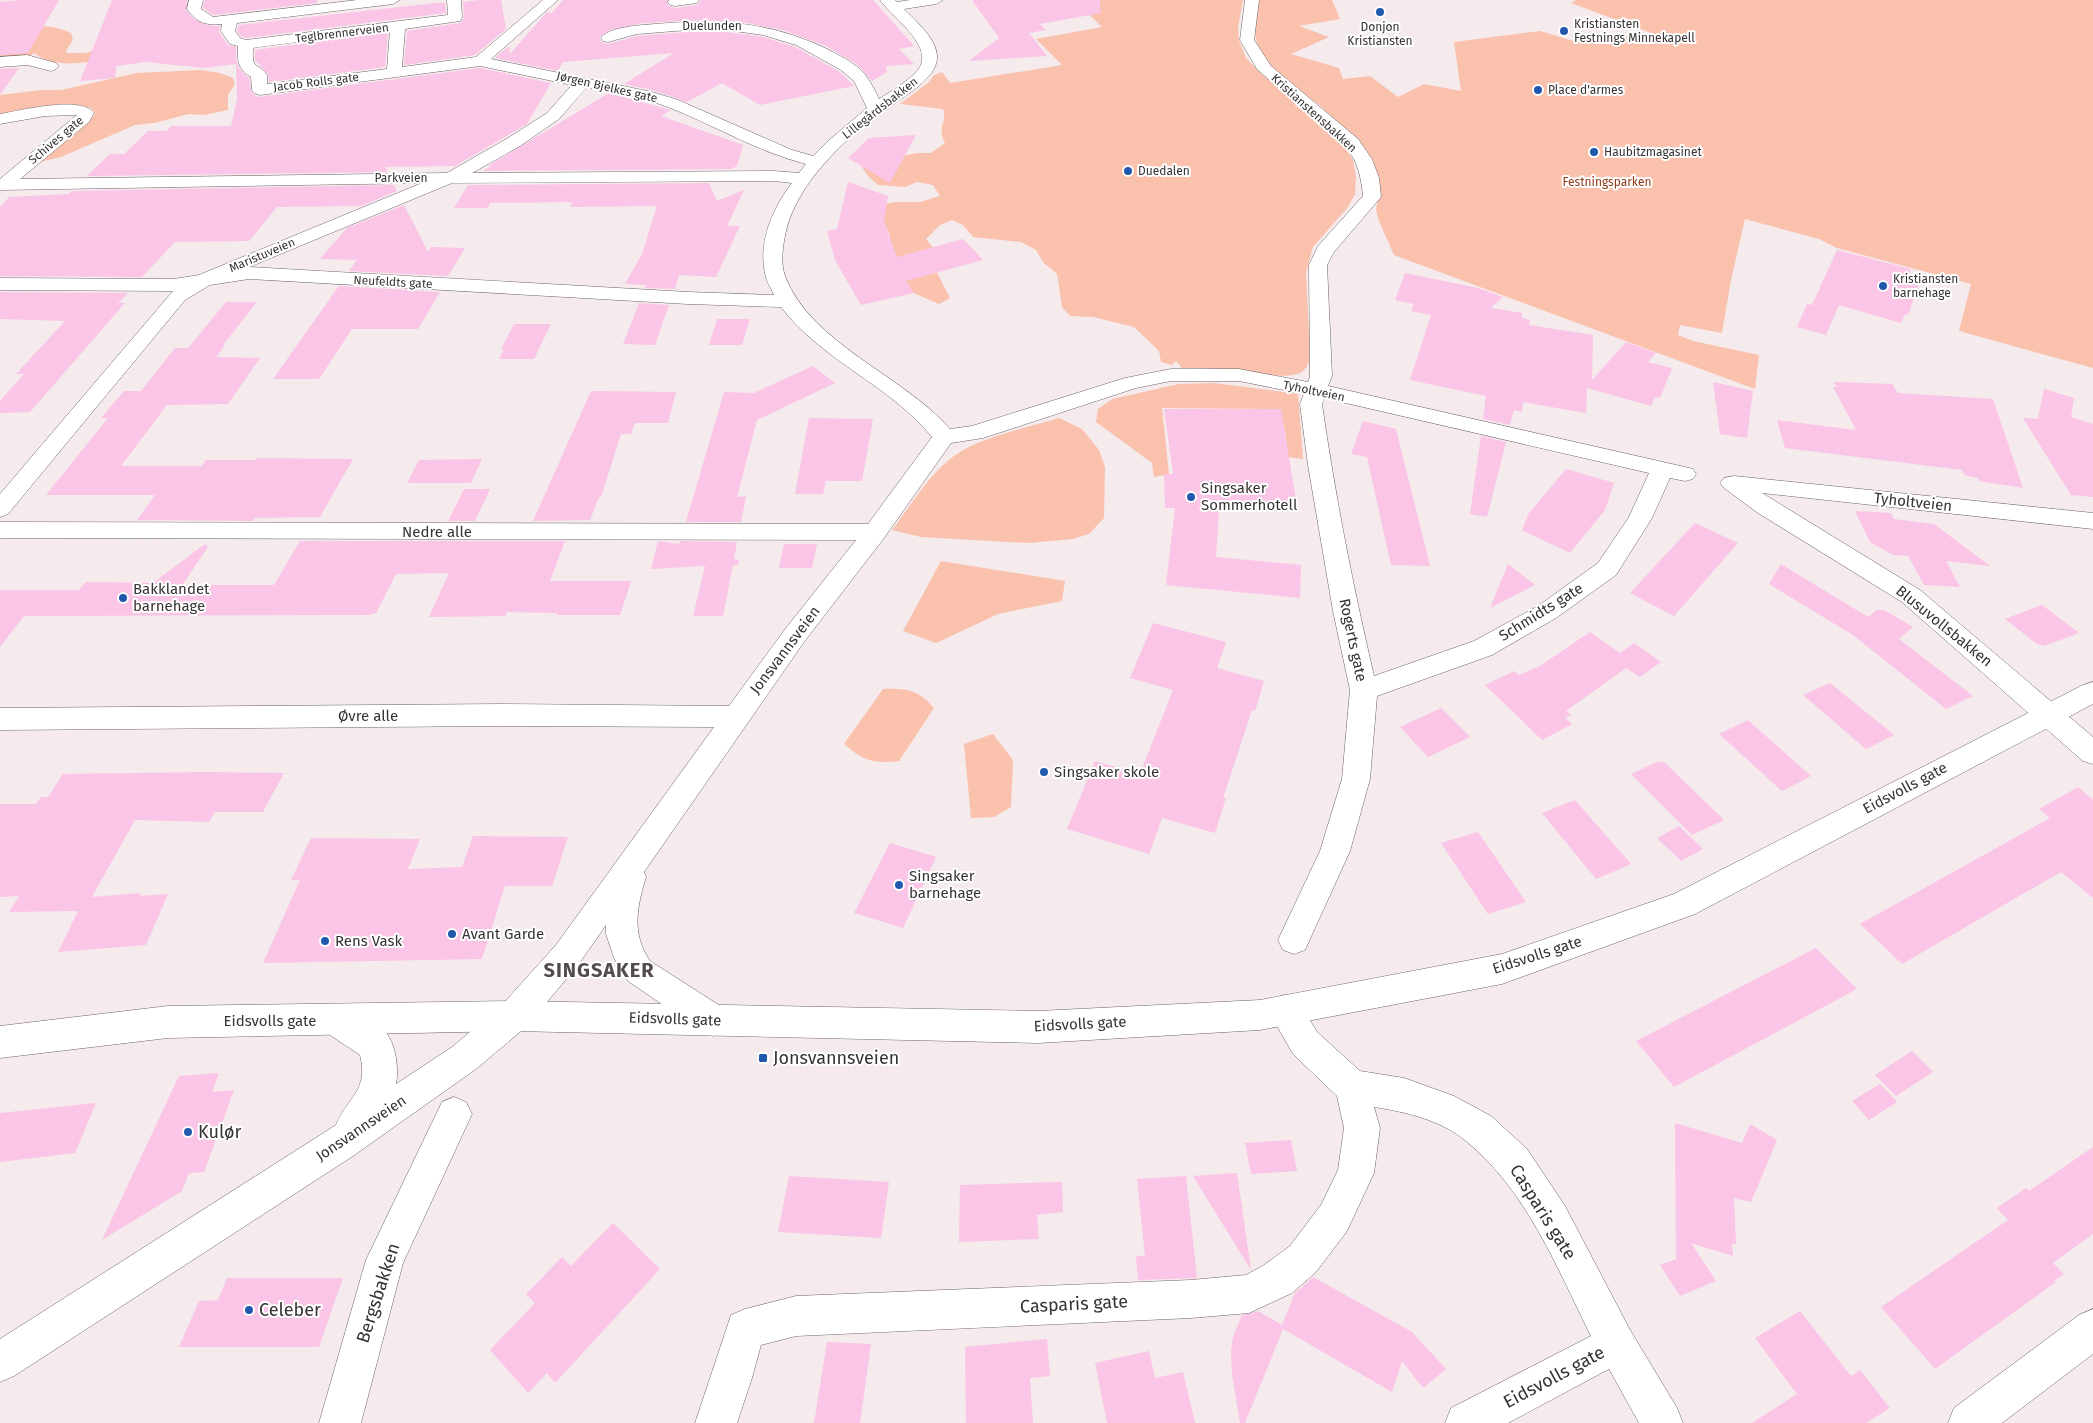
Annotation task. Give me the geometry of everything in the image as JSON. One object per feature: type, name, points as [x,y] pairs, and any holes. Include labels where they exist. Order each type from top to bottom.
[{"type":"street","name":"Teglbrennerveien","points":[[196,0],[194,9],[198,15],[206,20],[230,20],[393,0]]},
{"type":"street","name":"Teglbrennerveien","points":[[246,44],[455,18],[454,0]]},
{"type":"street","points":[[480,61],[551,0]]},
{"type":"street","points":[[676,2],[692,0]]},
{"type":"street","points":[[890,3],[936,0]]},
{"type":"street","name":"Kristianstensbakken","points":[[1252,0],[1247,40],[1265,69],[1352,143],[1364,159],[1370,178],[1372,197],[1325,250],[1318,265],[1321,376],[1315,390]]},
{"type":"street","name":"Lillegårdsbakken","points":[[890,3],[926,43],[930,58],[922,75],[906,89],[848,131],[816,162],[792,193],[777,223],[772,249],[776,278],[787,301],[841,353],[891,389],[936,427],[944,437]]},
{"type":"street","points":[[230,20],[228,31],[235,41],[246,44]]},
{"type":"street","name":"Duelunden","points":[[608,38],[621,32],[680,26],[727,25],[769,30],[813,47],[857,74],[876,109]]},
{"type":"street","points":[[394,72],[398,26]]},
{"type":"street","name":"Jacob Rolls gate","points":[[246,44],[245,61],[248,69],[259,75],[260,90],[480,61]]},
{"type":"street","points":[[0,62],[27,60],[51,66]]},
{"type":"street","name":"Jørgen Bjelkes gate","points":[[480,61],[584,81],[672,103],[786,154],[816,162]]},
{"type":"street","name":"Maristuveien","points":[[0,509],[178,296],[208,278],[450,178],[514,142],[553,116],[584,81]]},
{"type":"street","name":"Schives gate","points":[[0,119],[65,110],[80,110],[86,114],[83,119],[2,185]]},
{"type":"street","name":"Parkveien","points":[[2,185],[275,179],[774,176],[803,179]]},
{"type":"street","name":"Neufeldts gate","points":[[0,284],[174,285],[208,278],[249,273],[688,298],[787,301]]},
{"type":"street","name":"Tyholtveien","points":[[944,437],[975,433],[1132,382],[1171,374],[1238,376],[1315,390],[1674,471]]},
{"type":"street","name":"Rogerts gate","points":[[1294,940],[1335,852],[1356,779],[1364,690],[1346,611],[1319,466],[1311,404],[1315,390]]},
{"type":"street","name":"Jonsvannsveien","points":[[0,1362],[340,1143],[464,1058],[514,1016],[567,955],[638,858],[795,635],[875,532],[944,437]]},
{"type":"street","name":"Schmidts gate","points":[[1364,690],[1483,648],[1547,612],[1607,569],[1640,518],[1674,471]]},
{"type":"street","name":"Tyholtveien","points":[[1732,483],[2093,521]]},
{"type":"street","name":"Blusuvollsbakken","points":[[1732,483],[1766,508],[1912,596],[2093,753]]},
{"type":"street","name":"Nedre alle","points":[[0,530],[875,532]]},
{"type":"street","name":"Eidsvolls gate","points":[[0,1042],[168,1022],[514,1016],[1038,1027],[1260,1015],[1502,969],[1684,904],[2093,692]]},
{"type":"street","name":"Øvre alle","points":[[0,719],[491,715],[736,717]]},
{"type":"street","points":[[638,858],[622,905],[622,934],[630,958],[639,971],[713,1020]]},
{"type":"street","points":[[1285,1010],[1305,1043],[1352,1088]]},
{"type":"street","points":[[336,1020],[375,1045],[380,1064],[380,1082],[374,1100],[340,1143]]},
{"type":"street","name":"Casparis gate","points":[[716,1423],[732,1378],[745,1329],[796,1316],[1191,1299],[1249,1294],[1278,1279],[1303,1259],[1334,1218],[1356,1173],[1362,1128],[1352,1088],[1404,1095],[1442,1108],[1478,1128],[1514,1162],[1552,1219],[1616,1344],[1662,1423]]},
{"type":"street","name":"Bergsbakken","points":[[340,1423],[385,1260],[454,1114]]},
{"type":"street","points":[[1969,1423],[2093,1329]]},
{"type":"street","name":"Eidsvolls gate","points":[[1466,1423],[1616,1344]]},
{"type":"green space","name":"Duedalen","points":[[1101,0],[1243,0],[1238,28],[1239,41],[1246,58],[1262,74],[1292,97],[1296,106],[1328,127],[1342,142],[1353,160],[1356,177],[1355,194],[1348,207],[1313,247],[1306,273],[1310,353],[1308,365],[1303,371],[1288,376],[1278,376],[1218,369],[1182,368],[1176,361],[1172,365],[1161,362],[1159,351],[1134,327],[1093,317],[1070,316],[1062,307],[1057,274],[1043,262],[1036,250],[1021,242],[973,237],[963,225],[952,220],[940,225],[926,239],[935,250],[931,261],[950,298],[939,304],[911,292],[888,252],[890,235],[871,207],[896,202],[920,202],[940,196],[933,185],[917,182],[905,187],[878,185],[862,167],[871,162],[918,153],[931,153],[945,143],[942,132],[943,109],[900,104],[929,82],[934,75],[942,72],[950,83],[1062,65],[1036,39],[1102,27],[1078,4]]},
{"type":"green space","name":"Festningsparken","points":[[1258,0],[1332,0],[1340,19],[1299,26],[1329,37],[1291,54],[1339,68],[1343,79],[1370,76],[1398,97],[1424,84],[1461,91],[1454,42],[1540,31],[1580,43],[1651,33],[1571,3],[1576,0],[2093,0],[2093,368],[1959,331],[1971,284],[1837,248],[1819,239],[1745,219],[1731,280],[1722,333],[1680,325],[1678,335],[1693,341],[1759,355],[1755,389],[1394,255],[1379,221],[1376,210],[1378,197],[1354,138],[1319,105],[1265,63],[1258,48],[1254,30]]},
{"type":"green space","points":[[47,26],[65,30],[71,33],[73,40],[66,53],[86,53],[95,50],[108,58],[79,63],[60,63],[42,58],[34,53],[30,56],[0,59],[0,28]]},
{"type":"green space","points":[[201,70],[220,73],[233,78],[235,84],[228,95],[228,110],[204,115],[189,114],[154,123],[135,125],[61,157],[40,162],[88,123],[95,114],[91,108],[75,106],[0,116],[0,95],[42,90],[61,90],[137,73]]},
{"type":"green space","points":[[1214,383],[1298,394],[1303,459],[1287,457],[1286,436],[1280,409],[1162,408],[1169,474],[1154,477],[1152,463],[1096,422],[1098,409],[1112,399],[1179,384]]},
{"type":"green space","points":[[1059,418],[1082,429],[1099,450],[1105,467],[1104,518],[1089,534],[1073,539],[1029,543],[921,537],[892,530],[931,478],[960,452],[982,441]]},
{"type":"green space","points":[[941,561],[1065,581],[1062,601],[998,614],[936,643],[903,631]]},
{"type":"green space","points":[[883,689],[911,691],[923,697],[934,708],[899,761],[882,762],[869,760],[863,758],[844,744]]},
{"type":"green space","points":[[993,734],[1013,760],[1011,807],[994,817],[971,818],[964,744]]},
{"type":"building","points":[[59,0],[28,53],[0,55],[0,2]]},
{"type":"building","points":[[112,0],[187,0],[186,10],[193,18],[206,25],[220,26],[219,32],[228,45],[236,47],[236,60],[239,68],[249,78],[252,94],[259,97],[480,68],[551,83],[527,124],[455,166],[385,167],[388,172],[87,176],[110,154],[124,154],[148,131],[166,131],[172,126],[231,126],[237,99],[236,64],[204,68],[146,62],[116,66],[115,78],[80,81]]},
{"type":"building","points":[[205,0],[317,0],[317,3],[213,15],[203,8]]},
{"type":"building","points":[[501,0],[506,29],[475,55],[404,65],[407,31],[460,23],[464,18],[463,2]]},
{"type":"building","points":[[563,0],[667,0],[668,6],[675,8],[697,5],[701,0],[873,0],[914,46],[899,49],[914,64],[886,66],[887,72],[872,81],[857,64],[826,46],[783,30],[742,22],[700,20],[642,23],[610,30],[599,38],[601,42],[608,44],[637,36],[688,32],[727,32],[763,37],[795,47],[840,72],[854,86],[760,105],[722,83],[687,102],[652,90],[624,84],[674,53],[563,62],[558,71],[495,58],[509,46],[510,54],[547,12],[552,13]]},
{"type":"building","points":[[972,0],[1100,0],[1101,13],[1040,24],[1046,30],[1029,33],[1047,56],[969,61],[999,38]]},
{"type":"building","points":[[445,3],[446,13],[246,38],[237,31],[239,25]]},
{"type":"building","points":[[388,32],[385,67],[269,82],[268,74],[255,60],[255,50]]},
{"type":"building","points":[[19,68],[0,95],[0,69]]},
{"type":"building","points":[[609,93],[671,110],[661,116],[743,145],[737,166],[731,169],[483,171],[491,166],[488,166]]},
{"type":"building","points":[[916,135],[890,183],[848,158],[869,138]]},
{"type":"building","points":[[848,182],[888,196],[884,221],[897,257],[963,239],[983,260],[906,281],[914,293],[861,305],[835,260],[827,231],[837,229]]},
{"type":"building","points":[[709,183],[717,201],[744,190],[727,226],[740,226],[716,277],[679,275],[675,289],[645,288],[646,285],[625,284],[642,254],[657,206],[570,207],[572,202],[490,203],[488,208],[454,208],[468,185]]},
{"type":"building","points":[[394,185],[397,191],[361,206],[277,207],[249,241],[175,242],[142,277],[0,276],[0,207],[9,197],[68,194],[72,191]]},
{"type":"building","points":[[404,205],[428,252],[431,247],[465,248],[448,276],[349,271],[357,260],[320,259],[347,228]]},
{"type":"building","points":[[1837,250],[1911,269],[1907,279],[1919,283],[1908,315],[1905,314],[1901,323],[1839,305],[1826,335],[1797,327],[1807,304],[1812,305]]},
{"type":"building","points":[[1405,273],[1478,288],[1503,297],[1491,308],[1522,313],[1522,318],[1530,320],[1529,325],[1593,335],[1592,380],[1626,342],[1656,353],[1648,362],[1672,368],[1660,398],[1655,397],[1651,406],[1587,388],[1586,413],[1523,402],[1522,412],[1514,410],[1510,425],[1483,419],[1486,396],[1410,380],[1431,315],[1411,311],[1414,304],[1395,300]]},
{"type":"building","points":[[339,286],[440,292],[418,329],[352,329],[319,379],[273,379]]},
{"type":"building","points":[[0,292],[128,293],[118,303],[125,303],[30,412],[0,413],[0,401],[24,374],[16,374],[65,321],[0,319]]},
{"type":"building","points":[[226,302],[257,302],[223,345],[225,345],[216,357],[260,358],[228,404],[167,405],[121,466],[202,466],[206,460],[256,460],[257,458],[353,459],[320,517],[254,518],[253,521],[137,520],[155,495],[46,495],[108,418],[101,418],[124,391],[141,391],[175,348],[188,348]]},
{"type":"building","points":[[639,303],[669,305],[655,345],[623,344]]},
{"type":"building","points":[[717,319],[750,319],[742,345],[709,345]]},
{"type":"building","points":[[514,324],[551,324],[534,359],[499,359],[504,349],[501,349]]},
{"type":"building","points":[[813,366],[835,383],[757,420],[737,497],[746,496],[741,522],[686,522],[724,392],[754,393]]},
{"type":"building","points":[[1713,382],[1753,391],[1747,438],[1720,434]]},
{"type":"building","points":[[1834,382],[1892,384],[1898,393],[1993,399],[2023,488],[1979,481],[1978,478],[1964,475],[1962,470],[1785,448],[1777,420],[1856,430],[1833,387],[1837,387]]},
{"type":"building","points":[[2044,389],[2074,398],[2071,417],[2093,424],[2093,497],[2071,495],[2023,418],[2038,419]]},
{"type":"building","points":[[591,391],[676,392],[668,423],[635,423],[631,434],[621,434],[601,497],[599,497],[590,520],[533,521]]},
{"type":"building","points":[[1164,409],[1281,409],[1298,511],[1219,509],[1216,557],[1301,565],[1300,598],[1166,585],[1175,508],[1165,508],[1164,474],[1173,474]]},
{"type":"building","points":[[809,418],[873,419],[862,481],[826,481],[823,494],[795,494]]},
{"type":"building","points":[[1363,421],[1396,429],[1430,566],[1391,565],[1367,457],[1351,454]]},
{"type":"building","points":[[1481,436],[1506,442],[1487,517],[1470,514]]},
{"type":"building","points":[[482,459],[471,483],[407,483],[419,460]]},
{"type":"building","points":[[1566,469],[1614,483],[1605,510],[1570,553],[1522,530],[1529,513]]},
{"type":"building","points":[[464,489],[490,489],[475,521],[448,521]]},
{"type":"building","points":[[1855,511],[1891,513],[1894,519],[1934,524],[1990,566],[1946,561],[1960,587],[1924,585],[1908,556],[1893,555],[1870,542]]},
{"type":"building","points":[[1695,523],[1738,543],[1674,616],[1630,593]]},
{"type":"building","points":[[300,541],[565,541],[550,581],[631,581],[620,615],[557,615],[557,613],[507,612],[505,616],[429,617],[449,573],[396,574],[376,613],[369,615],[24,616],[0,647],[0,590],[79,590],[86,582],[153,583],[205,544],[208,547],[182,585],[274,585]]},
{"type":"building","points":[[658,541],[679,544],[680,541],[737,542],[734,559],[739,560],[738,565],[733,565],[723,616],[693,616],[705,566],[651,569]]},
{"type":"building","points":[[784,544],[817,544],[812,568],[779,568]]},
{"type":"building","points":[[1508,564],[1535,585],[1490,608]]},
{"type":"building","points":[[1781,564],[1868,617],[1877,610],[1884,610],[1913,627],[1899,639],[1973,696],[1946,709],[1853,635],[1769,584]]},
{"type":"building","points":[[2042,605],[2079,633],[2044,646],[2037,644],[2005,619]]},
{"type":"building","points":[[1153,623],[1226,642],[1217,668],[1264,681],[1255,711],[1252,710],[1223,798],[1226,798],[1215,833],[1162,818],[1149,854],[1067,829],[1095,761],[1140,774],[1173,690],[1130,678]]},
{"type":"building","points":[[1590,632],[1620,653],[1634,643],[1661,662],[1640,677],[1626,668],[1566,711],[1571,715],[1565,718],[1572,724],[1542,740],[1485,685],[1514,671],[1519,675],[1540,666]]},
{"type":"building","points":[[1830,683],[1894,735],[1866,749],[1803,695]]},
{"type":"building","points":[[1441,708],[1470,737],[1428,757],[1400,727]]},
{"type":"building","points":[[1748,720],[1811,776],[1782,791],[1719,734]]},
{"type":"building","points":[[1657,762],[1664,762],[1724,820],[1692,835],[1631,774]]},
{"type":"building","points":[[284,773],[263,812],[215,812],[209,822],[135,820],[92,897],[141,893],[140,896],[168,894],[146,945],[58,952],[78,911],[9,912],[19,896],[0,897],[0,804],[36,804],[41,797],[48,797],[63,774]]},
{"type":"building","points":[[2078,787],[2093,800],[2093,898],[2061,872],[1902,964],[1860,924],[2050,818],[2039,809]]},
{"type":"building","points":[[1575,800],[1631,864],[1596,879],[1542,813]]},
{"type":"building","points":[[1679,826],[1703,849],[1681,861],[1657,838]]},
{"type":"building","points":[[1478,832],[1526,902],[1488,914],[1441,843]]},
{"type":"building","points":[[473,836],[568,837],[552,886],[505,886],[482,959],[263,963],[300,880],[291,880],[311,838],[420,839],[408,869],[462,867]]},
{"type":"building","points":[[890,843],[936,857],[903,928],[854,913]]},
{"type":"building","points":[[1816,948],[1857,989],[1674,1087],[1636,1041]]},
{"type":"building","points":[[1912,1051],[1933,1072],[1896,1096],[1875,1075]]},
{"type":"building","points":[[219,1073],[212,1092],[234,1090],[204,1172],[189,1173],[182,1191],[102,1240],[179,1076]]},
{"type":"building","points":[[1880,1084],[1897,1102],[1869,1120],[1852,1101]]},
{"type":"building","points":[[96,1103],[75,1153],[0,1162],[0,1113]]},
{"type":"building","points":[[1675,1123],[1742,1143],[1750,1124],[1777,1140],[1751,1202],[1734,1198],[1736,1244],[1732,1243],[1733,1256],[1691,1243],[1716,1281],[1680,1296],[1660,1265],[1676,1259]]},
{"type":"building","points":[[1291,1140],[1297,1171],[1251,1174],[1245,1143]]},
{"type":"building","points":[[2093,1147],[2093,1234],[2053,1263],[2064,1274],[2054,1281],[2056,1282],[1935,1369],[1881,1307],[2008,1220],[1997,1208],[2026,1188],[2029,1191]]},
{"type":"building","points":[[1237,1173],[1251,1270],[1193,1176]]},
{"type":"building","points":[[789,1176],[889,1182],[881,1238],[778,1232]]},
{"type":"building","points":[[1186,1176],[1197,1278],[1138,1280],[1136,1256],[1145,1256],[1137,1179]]},
{"type":"building","points":[[1062,1182],[1063,1212],[1037,1215],[1039,1239],[959,1242],[960,1185]]},
{"type":"building","points":[[613,1223],[660,1269],[555,1383],[547,1373],[528,1393],[490,1350],[535,1303],[526,1294],[562,1257],[571,1266]]},
{"type":"building","points":[[1313,1277],[1412,1332],[1446,1369],[1423,1388],[1402,1361],[1392,1392],[1283,1329],[1245,1423],[1240,1423],[1232,1375],[1231,1351],[1233,1337],[1242,1315],[1258,1311],[1282,1325],[1295,1293]]},
{"type":"building","points":[[227,1278],[343,1278],[319,1347],[179,1347],[199,1301],[218,1300]]},
{"type":"building","points":[[1800,1311],[1851,1376],[1860,1370],[1890,1408],[1866,1423],[1752,1423],[1797,1394],[1755,1338]]},
{"type":"building","points":[[1047,1339],[1050,1376],[1030,1378],[1033,1423],[966,1423],[965,1347]]},
{"type":"building","points":[[827,1342],[871,1344],[860,1423],[814,1423]]},
{"type":"building","points":[[1149,1351],[1155,1378],[1183,1372],[1195,1423],[1107,1423],[1095,1363]]},
{"type":"place","name":"Donjon Kristiansten","points":[[1380,12]]},
{"type":"place","name":"Kristiansten Festnings Minnekapell","points":[[1564,31]]},
{"type":"place","name":"Place d'armes","points":[[1538,90]]},
{"type":"place","name":"Haubitzmagasinet","points":[[1594,152]]},
{"type":"place","name":"Duedalen","points":[[1128,171]]},
{"type":"place","name":"Kristiansten barnehage","points":[[1883,286]]},
{"type":"place","name":"Singsaker Sommerhotell","points":[[1191,497]]},
{"type":"place","name":"Bakklandet barnehage","points":[[123,598]]},
{"type":"place","name":"Singsaker skole","points":[[1044,772]]},
{"type":"place","name":"Singsaker barnehage","points":[[899,885]]},
{"type":"place","name":"Avant Garde","points":[[452,934]]},
{"type":"place","name":"Rens Vask","points":[[325,941]]},
{"type":"place","name":"Jonsvannsveien","points":[[763,1058]]},
{"type":"place","name":"Kulør","points":[[188,1132]]},
{"type":"place","name":"Celeber","points":[[249,1310]]},
{"type":"district","name":"SINGSAKER","points":[[599,970]]}]
